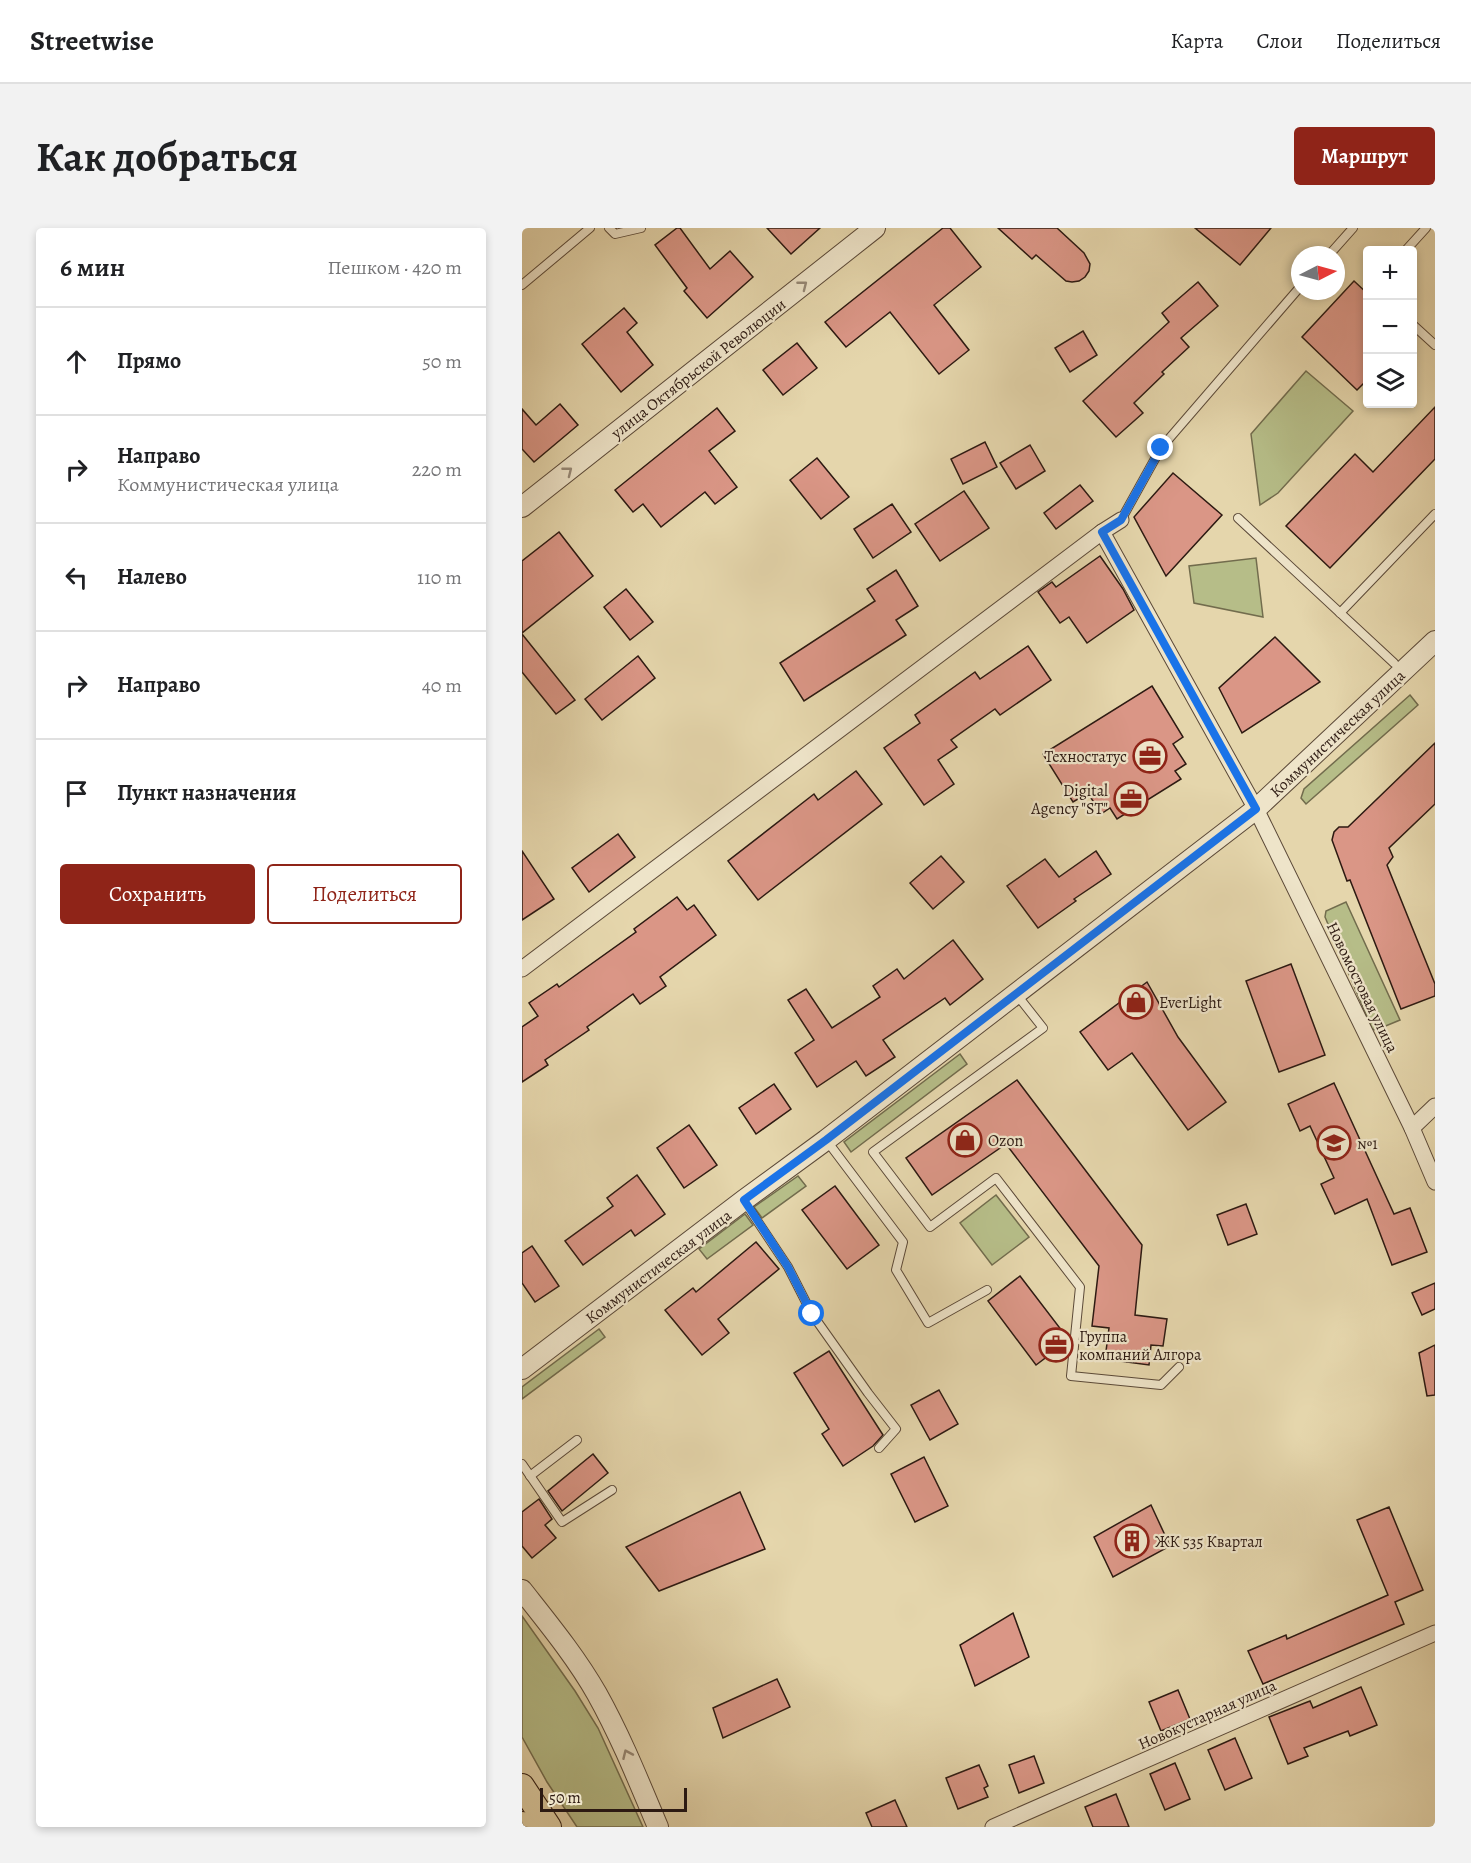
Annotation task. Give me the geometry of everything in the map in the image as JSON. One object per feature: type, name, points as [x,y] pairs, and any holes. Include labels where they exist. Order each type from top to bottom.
[{"type":"main road","points":[[522,1786],[549,1827]]},
{"type":"street","name":"улица Октябрьской Революции","points":[[522,507],[875,228]]},
{"type":"street","points":[[522,969],[1121,520]]},
{"type":"street","name":"Новомостовая улица","points":[[1102,532],[1256,809],[1413,1128],[1435,1182]]},
{"type":"street","name":"Коммунистическая улица","points":[[522,1369],[826,1140],[1256,809],[1435,641]]},
{"type":"street","points":[[1413,1128],[1435,1106]]},
{"type":"street","points":[[522,1590],[573,1656],[596,1693],[618,1736],[658,1827]]},
{"type":"street","name":"Новокустарная улица","points":[[993,1827],[1435,1633]]},
{"type":"lane","points":[[522,285],[590,228]]},
{"type":"lane","points":[[609,228],[615,234],[641,228]]},
{"type":"lane","points":[[1337,246],[1353,228]]},
{"type":"lane","points":[[1410,246],[1426,228]]},
{"type":"lane","points":[[1121,520],[1161,448],[1291,297]]},
{"type":"lane","points":[[1417,328],[1435,345]]},
{"type":"lane","points":[[1340,613],[1435,514]]},
{"type":"lane","points":[[1238,518],[1394,663]]},
{"type":"lane","points":[[1016,993],[1042,1028],[873,1152],[930,1227],[996,1178],[1080,1287],[1071,1376],[1161,1385],[1179,1367]]},
{"type":"lane","points":[[826,1140],[903,1242],[896,1270],[928,1323],[987,1290]]},
{"type":"lane","points":[[744,1200],[788,1267],[812,1314],[896,1429],[879,1448]]},
{"type":"lane","points":[[530,1476],[576,1440]]},
{"type":"lane","points":[[522,1464],[562,1522],[612,1490]]},
{"type":"green space","points":[[1306,371],[1353,411],[1278,493],[1260,505],[1251,434]]},
{"type":"green space","points":[[1256,558],[1263,617],[1194,603],[1189,566]]},
{"type":"green space","points":[[1410,695],[1418,705],[1306,804],[1301,798],[1304,789]]},
{"type":"green space","points":[[1346,902],[1400,1020],[1376,1030],[1372,1029],[1325,917],[1326,911]]},
{"type":"green space","points":[[960,1054],[967,1064],[851,1152],[844,1142]]},
{"type":"green space","points":[[798,1176],[806,1186],[762,1218],[754,1207]]},
{"type":"green space","points":[[996,1195],[1029,1237],[992,1265],[960,1223]]},
{"type":"green space","points":[[745,1214],[753,1225],[707,1259],[699,1249]]},
{"type":"green space","points":[[599,1329],[605,1337],[522,1399],[522,1387]]},
{"type":"green space","points":[[522,1616],[598,1728],[643,1827],[577,1827],[547,1782],[522,1737]]},
{"type":"building","points":[[680,228],[710,269],[730,251],[753,277],[707,318],[684,291],[687,288],[655,245]]},
{"type":"building","points":[[767,228],[820,228],[791,254]]},
{"type":"building","points":[[943,228],[950,228],[981,267],[934,305],[969,350],[939,374],[890,312],[846,347],[825,322]]},
{"type":"building","points":[[998,228],[1057,228],[1084,253],[1090,264],[1089,271],[1079,281],[1066,281],[1036,255],[1032,259]]},
{"type":"building","points":[[1195,228],[1271,228],[1240,265]]},
{"type":"building","points":[[1354,281],[1363,289],[1363,384],[1357,390],[1302,337],[1336,300],[1345,300],[1345,291]]},
{"type":"building","points":[[1198,282],[1218,306],[1181,338],[1189,347],[1134,403],[1143,413],[1116,437],[1083,401],[1169,322],[1162,313]]},
{"type":"building","points":[[624,308],[637,323],[627,332],[653,365],[621,392],[582,344]]},
{"type":"building","points":[[1083,331],[1097,355],[1070,372],[1055,348]]},
{"type":"building","points":[[797,343],[817,368],[783,395],[763,370]]},
{"type":"building","points":[[560,404],[578,425],[534,462],[522,449],[522,409],[536,425]]},
{"type":"building","points":[[1435,407],[1435,459],[1330,568],[1286,526],[1355,454],[1373,472]]},
{"type":"building","points":[[717,408],[735,431],[709,451],[737,487],[715,504],[705,492],[661,527],[643,504],[633,512],[615,490]]},
{"type":"building","points":[[985,442],[997,467],[963,484],[951,459]]},
{"type":"building","points":[[1030,445],[1045,471],[1016,489],[1000,463]]},
{"type":"building","points":[[817,458],[849,497],[821,519],[790,480]]},
{"type":"building","points":[[1173,473],[1222,515],[1166,576],[1134,517]]},
{"type":"building","points":[[1080,485],[1093,501],[1056,529],[1044,513]]},
{"type":"building","points":[[964,491],[989,528],[940,561],[915,524]]},
{"type":"building","points":[[892,504],[911,532],[873,558],[854,529]]},
{"type":"building","points":[[559,532],[593,576],[522,633],[522,561]]},
{"type":"building","points":[[1100,556],[1123,589],[1134,610],[1087,643],[1069,617],[1060,623],[1038,592],[1052,582],[1056,587]]},
{"type":"building","points":[[896,570],[918,606],[896,620],[906,635],[804,701],[780,663],[875,601],[867,589]]},
{"type":"building","points":[[626,589],[653,622],[630,640],[604,607]]},
{"type":"building","points":[[522,634],[575,700],[556,714],[522,672]]},
{"type":"building","points":[[1275,637],[1320,682],[1242,733],[1219,688]]},
{"type":"building","points":[[1028,646],[1051,680],[1000,715],[995,709],[951,740],[957,747],[938,760],[954,784],[924,805],[884,748],[920,723],[915,715],[975,672],[980,679]]},
{"type":"building","points":[[638,656],[655,678],[602,720],[585,699]]},
{"type":"building","points":[[1152,686],[1183,737],[1173,744],[1186,764],[1175,771],[1181,779],[1117,819],[1110,808],[1101,814],[1088,793],[1073,802],[1043,754]]},
{"type":"building","points":[[1435,743],[1435,804],[1389,848],[1393,857],[1387,865],[1435,984],[1435,996],[1401,1009],[1332,840],[1334,832],[1339,827],[1348,827]]},
{"type":"building","points":[[856,771],[882,804],[758,900],[728,861],[814,794],[818,800]]},
{"type":"building","points":[[618,834],[635,857],[589,892],[572,868]]},
{"type":"building","points":[[522,851],[554,899],[522,920]]},
{"type":"building","points":[[1096,851],[1111,874],[1074,899],[1076,901],[1038,928],[1007,886],[1045,859],[1059,877]]},
{"type":"building","points":[[941,856],[964,882],[933,909],[910,883]]},
{"type":"building","points":[[677,897],[687,910],[694,905],[716,935],[660,977],[666,986],[640,1004],[633,994],[587,1027],[589,1030],[545,1060],[548,1065],[522,1082],[522,1027],[538,1016],[529,1003],[557,984],[559,987],[636,932],[634,929]]},
{"type":"building","points":[[953,940],[983,979],[950,1005],[945,998],[883,1040],[895,1057],[866,1076],[856,1061],[817,1087],[795,1053],[814,1040],[788,1000],[806,989],[832,1028],[880,997],[873,986],[897,969],[904,979]]},
{"type":"building","points":[[1291,964],[1325,1055],[1279,1072],[1246,981]]},
{"type":"building","points":[[1147,982],[1178,1037],[1226,1102],[1188,1130],[1132,1053],[1108,1070],[1080,1032]]},
{"type":"building","points":[[1017,1080],[1142,1245],[1135,1315],[1167,1319],[1163,1346],[1151,1345],[1149,1365],[1105,1359],[1109,1328],[1092,1326],[1099,1266],[1006,1144],[932,1195],[906,1158]]},
{"type":"building","points":[[1334,1083],[1394,1214],[1410,1208],[1427,1252],[1392,1265],[1367,1199],[1335,1214],[1321,1184],[1334,1178],[1310,1126],[1300,1131],[1288,1104]]},
{"type":"building","points":[[774,1084],[791,1109],[756,1134],[739,1108]]},
{"type":"building","points":[[689,1125],[717,1165],[684,1188],[657,1148]]},
{"type":"building","points":[[637,1175],[665,1214],[635,1236],[631,1230],[583,1265],[565,1241],[613,1206],[607,1198]]},
{"type":"building","points":[[835,1186],[879,1245],[847,1269],[802,1210]]},
{"type":"building","points":[[1246,1204],[1257,1234],[1228,1245],[1217,1215]]},
{"type":"building","points":[[756,1242],[779,1269],[718,1319],[729,1333],[702,1355],[665,1310],[693,1288],[696,1292]]},
{"type":"building","points":[[532,1246],[559,1286],[535,1302],[522,1283],[522,1253]]},
{"type":"building","points":[[1020,1276],[1069,1340],[1036,1365],[988,1301]]},
{"type":"building","points":[[1435,1283],[1435,1309],[1422,1315],[1412,1293]]},
{"type":"building","points":[[1435,1345],[1435,1395],[1427,1396],[1419,1353]]},
{"type":"building","points":[[829,1351],[883,1435],[873,1446],[843,1466],[822,1434],[829,1429],[794,1373]]},
{"type":"building","points":[[939,1390],[958,1424],[930,1440],[911,1405]]},
{"type":"building","points":[[593,1454],[608,1473],[562,1511],[548,1491]]},
{"type":"building","points":[[924,1457],[948,1506],[915,1522],[891,1474]]},
{"type":"building","points":[[740,1492],[765,1549],[659,1591],[626,1547]]},
{"type":"building","points":[[539,1499],[552,1519],[545,1525],[556,1538],[532,1558],[522,1546],[522,1512]]},
{"type":"building","name":"ЖК 535 Квартал","points":[[1151,1505],[1170,1546],[1113,1577],[1094,1537]]},
{"type":"building","points":[[1389,1507],[1423,1590],[1395,1602],[1404,1624],[1263,1684],[1248,1651],[1286,1635],[1287,1639],[1388,1595],[1357,1520]]},
{"type":"building","points":[[1013,1613],[1029,1657],[975,1686],[960,1645]]},
{"type":"building","points":[[777,1679],[790,1707],[723,1738],[713,1708]]},
{"type":"building","points":[[1361,1687],[1377,1725],[1350,1736],[1348,1731],[1304,1748],[1308,1756],[1288,1764],[1269,1717],[1310,1701],[1313,1708]]},
{"type":"building","points":[[1178,1690],[1190,1719],[1161,1731],[1149,1702]]},
{"type":"building","points":[[1235,1738],[1252,1778],[1225,1790],[1208,1750]]},
{"type":"building","points":[[1034,1756],[1044,1783],[1019,1793],[1009,1765]]},
{"type":"building","points":[[1175,1763],[1190,1799],[1165,1810],[1150,1774]]},
{"type":"building","points":[[979,1765],[988,1786],[984,1788],[988,1797],[958,1809],[946,1778]]},
{"type":"building","points":[[1116,1794],[1129,1827],[1093,1827],[1085,1807]]},
{"type":"building","points":[[895,1800],[907,1827],[872,1827],[866,1813]]},
{"type":"place","name":"Техностатус","points":[[1150,756]]},
{"type":"place","name":"Digital Agency \"ST\"","points":[[1131,799]]},
{"type":"place","name":"EverLight","points":[[1136,1002]]},
{"type":"place","name":"Ozon","points":[[965,1140]]},
{"type":"place","name":"№1","points":[[1334,1143]]},
{"type":"place","name":"Группа компаний Алгора","points":[[1056,1345]]},
{"type":"place","name":"ЖК 535 Квартал","points":[[1132,1541]]},
{"type":"route","points":[[812,1314],[788,1267],[744,1200],[826,1140],[1256,809],[1102,532],[1121,520],[1161,448]]}]
